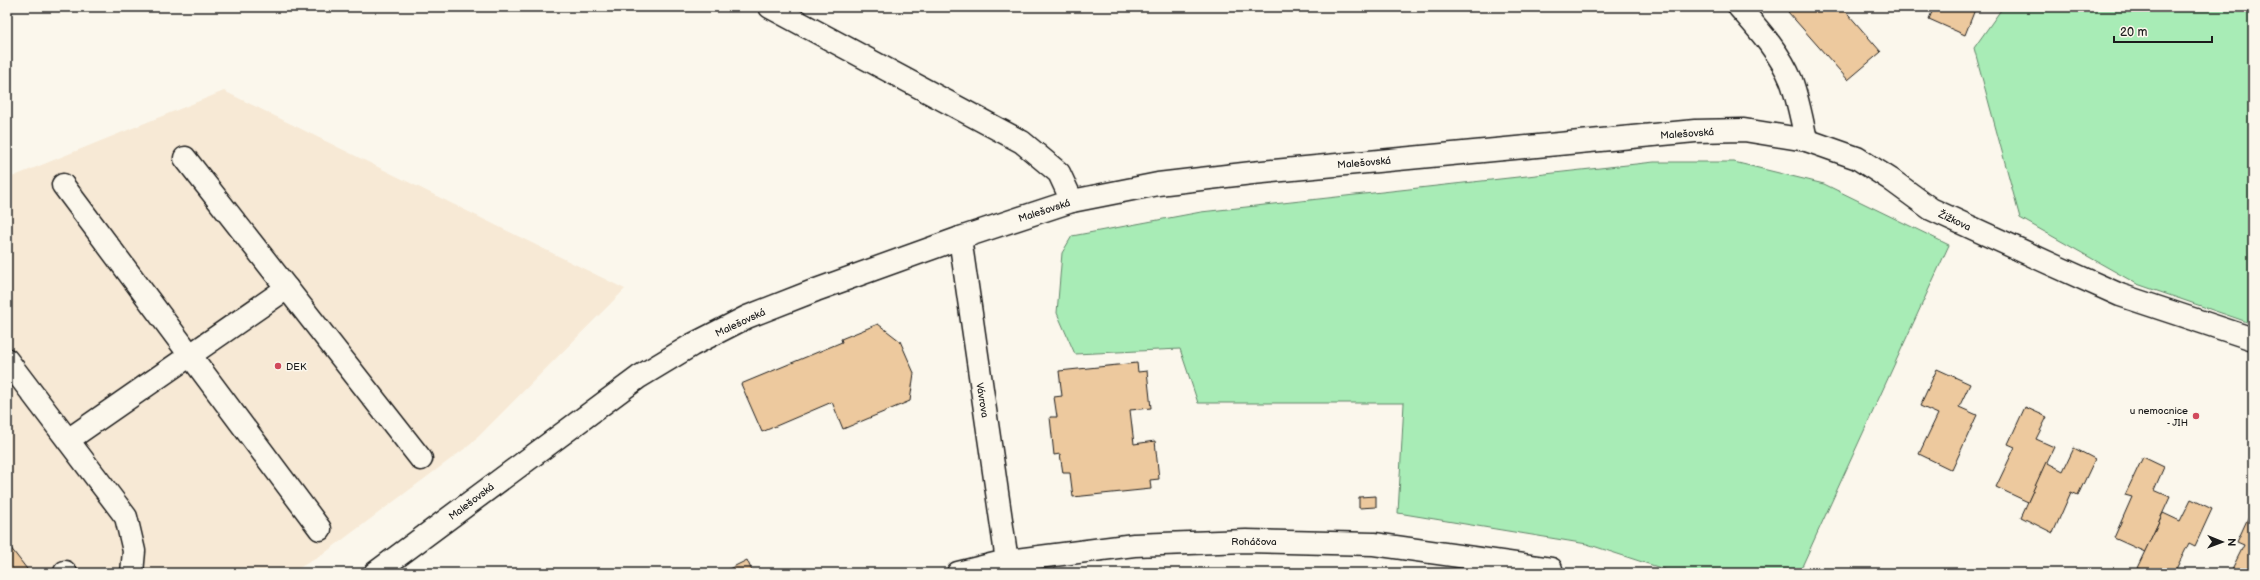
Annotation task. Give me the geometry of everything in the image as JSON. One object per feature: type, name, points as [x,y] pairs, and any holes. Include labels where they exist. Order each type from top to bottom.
[{"type":"street","points":[[770,7],[1022,142],[1059,173],[1072,201]]},
{"type":"street","points":[[1739,7],[1765,36],[1790,78],[1799,104],[1806,140]]},
{"type":"street","name":"Malešovská","points":[[375,573],[639,377],[692,345],[747,318],[809,292],[960,238],[1072,201],[1158,184],[1252,173],[1695,132],[1744,130],[1806,140]]},
{"type":"street","name":"Žižkova","points":[[1806,140],[1856,158],[1890,179],[1931,209],[2120,295],[2253,339]]},
{"type":"street","points":[[185,158],[421,459]]},
{"type":"street","points":[[63,185],[320,529]]},
{"type":"street","name":"Vávrova","points":[[960,238],[1007,561]]},
{"type":"street","points":[[68,440],[287,288]]},
{"type":"street","points":[[7,360],[126,517],[134,551],[132,573]]},
{"type":"street","name":"Roháčova","points":[[958,573],[1007,561],[1134,545],[1246,541],[1374,544],[1551,571]]},
{"type":"shaded area","name":"DEK","points":[[224,91],[625,289],[471,444],[322,555],[290,573],[7,573],[7,179]]},
{"type":"green space","points":[[2003,7],[2253,7],[2253,324],[2137,284],[2020,218],[1974,48]]},
{"type":"green space","points":[[1654,162],[1734,162],[1824,184],[1949,245],[1799,573],[1676,573],[1587,544],[1398,513],[1404,403],[1198,403],[1180,349],[1075,354],[1057,313],[1062,253],[1072,236],[1201,212]]},
{"type":"building","points":[[1794,7],[1842,7],[1881,52],[1848,80],[1788,12]]},
{"type":"building","points":[[1934,7],[1976,7],[1965,35],[1929,19]]},
{"type":"building","points":[[878,324],[900,341],[914,373],[910,401],[843,429],[832,402],[762,432],[741,384],[842,342],[841,339]]},
{"type":"building","points":[[1137,363],[1138,372],[1147,371],[1151,408],[1130,410],[1134,444],[1155,441],[1159,479],[1150,480],[1151,489],[1073,497],[1070,473],[1063,473],[1060,454],[1054,455],[1050,417],[1057,417],[1054,397],[1062,396],[1059,371]]},
{"type":"building","points":[[1937,369],[1970,384],[1959,407],[1977,415],[1952,470],[1919,454],[1938,414],[1920,406]]},
{"type":"building","points":[[2025,407],[2047,417],[2036,439],[2054,447],[2028,502],[1996,487],[2015,447],[2008,444]]},
{"type":"building","points":[[2074,448],[2095,459],[2078,495],[2071,492],[2053,533],[2021,517],[2046,462],[2063,471]]},
{"type":"building","points":[[2143,457],[2164,467],[2154,490],[2170,497],[2145,552],[2114,538],[2132,497],[2125,495]]},
{"type":"building","points":[[1376,496],[1376,507],[1359,508],[1359,497]]},
{"type":"building","points":[[2191,499],[2212,509],[2195,546],[2189,543],[2174,573],[2149,573],[2137,568],[2163,513],[2180,521]]},
{"type":"building","points":[[2253,507],[2253,573],[2230,573],[2244,545],[2237,542]]},
{"type":"building","points":[[7,543],[30,573],[7,573]]},
{"type":"building","points":[[747,560],[753,573],[721,573]]},
{"type":"place","name":"DEK","points":[[278,366]]},
{"type":"place","name":"u nemocnice - JIH","points":[[2196,416]]}]
